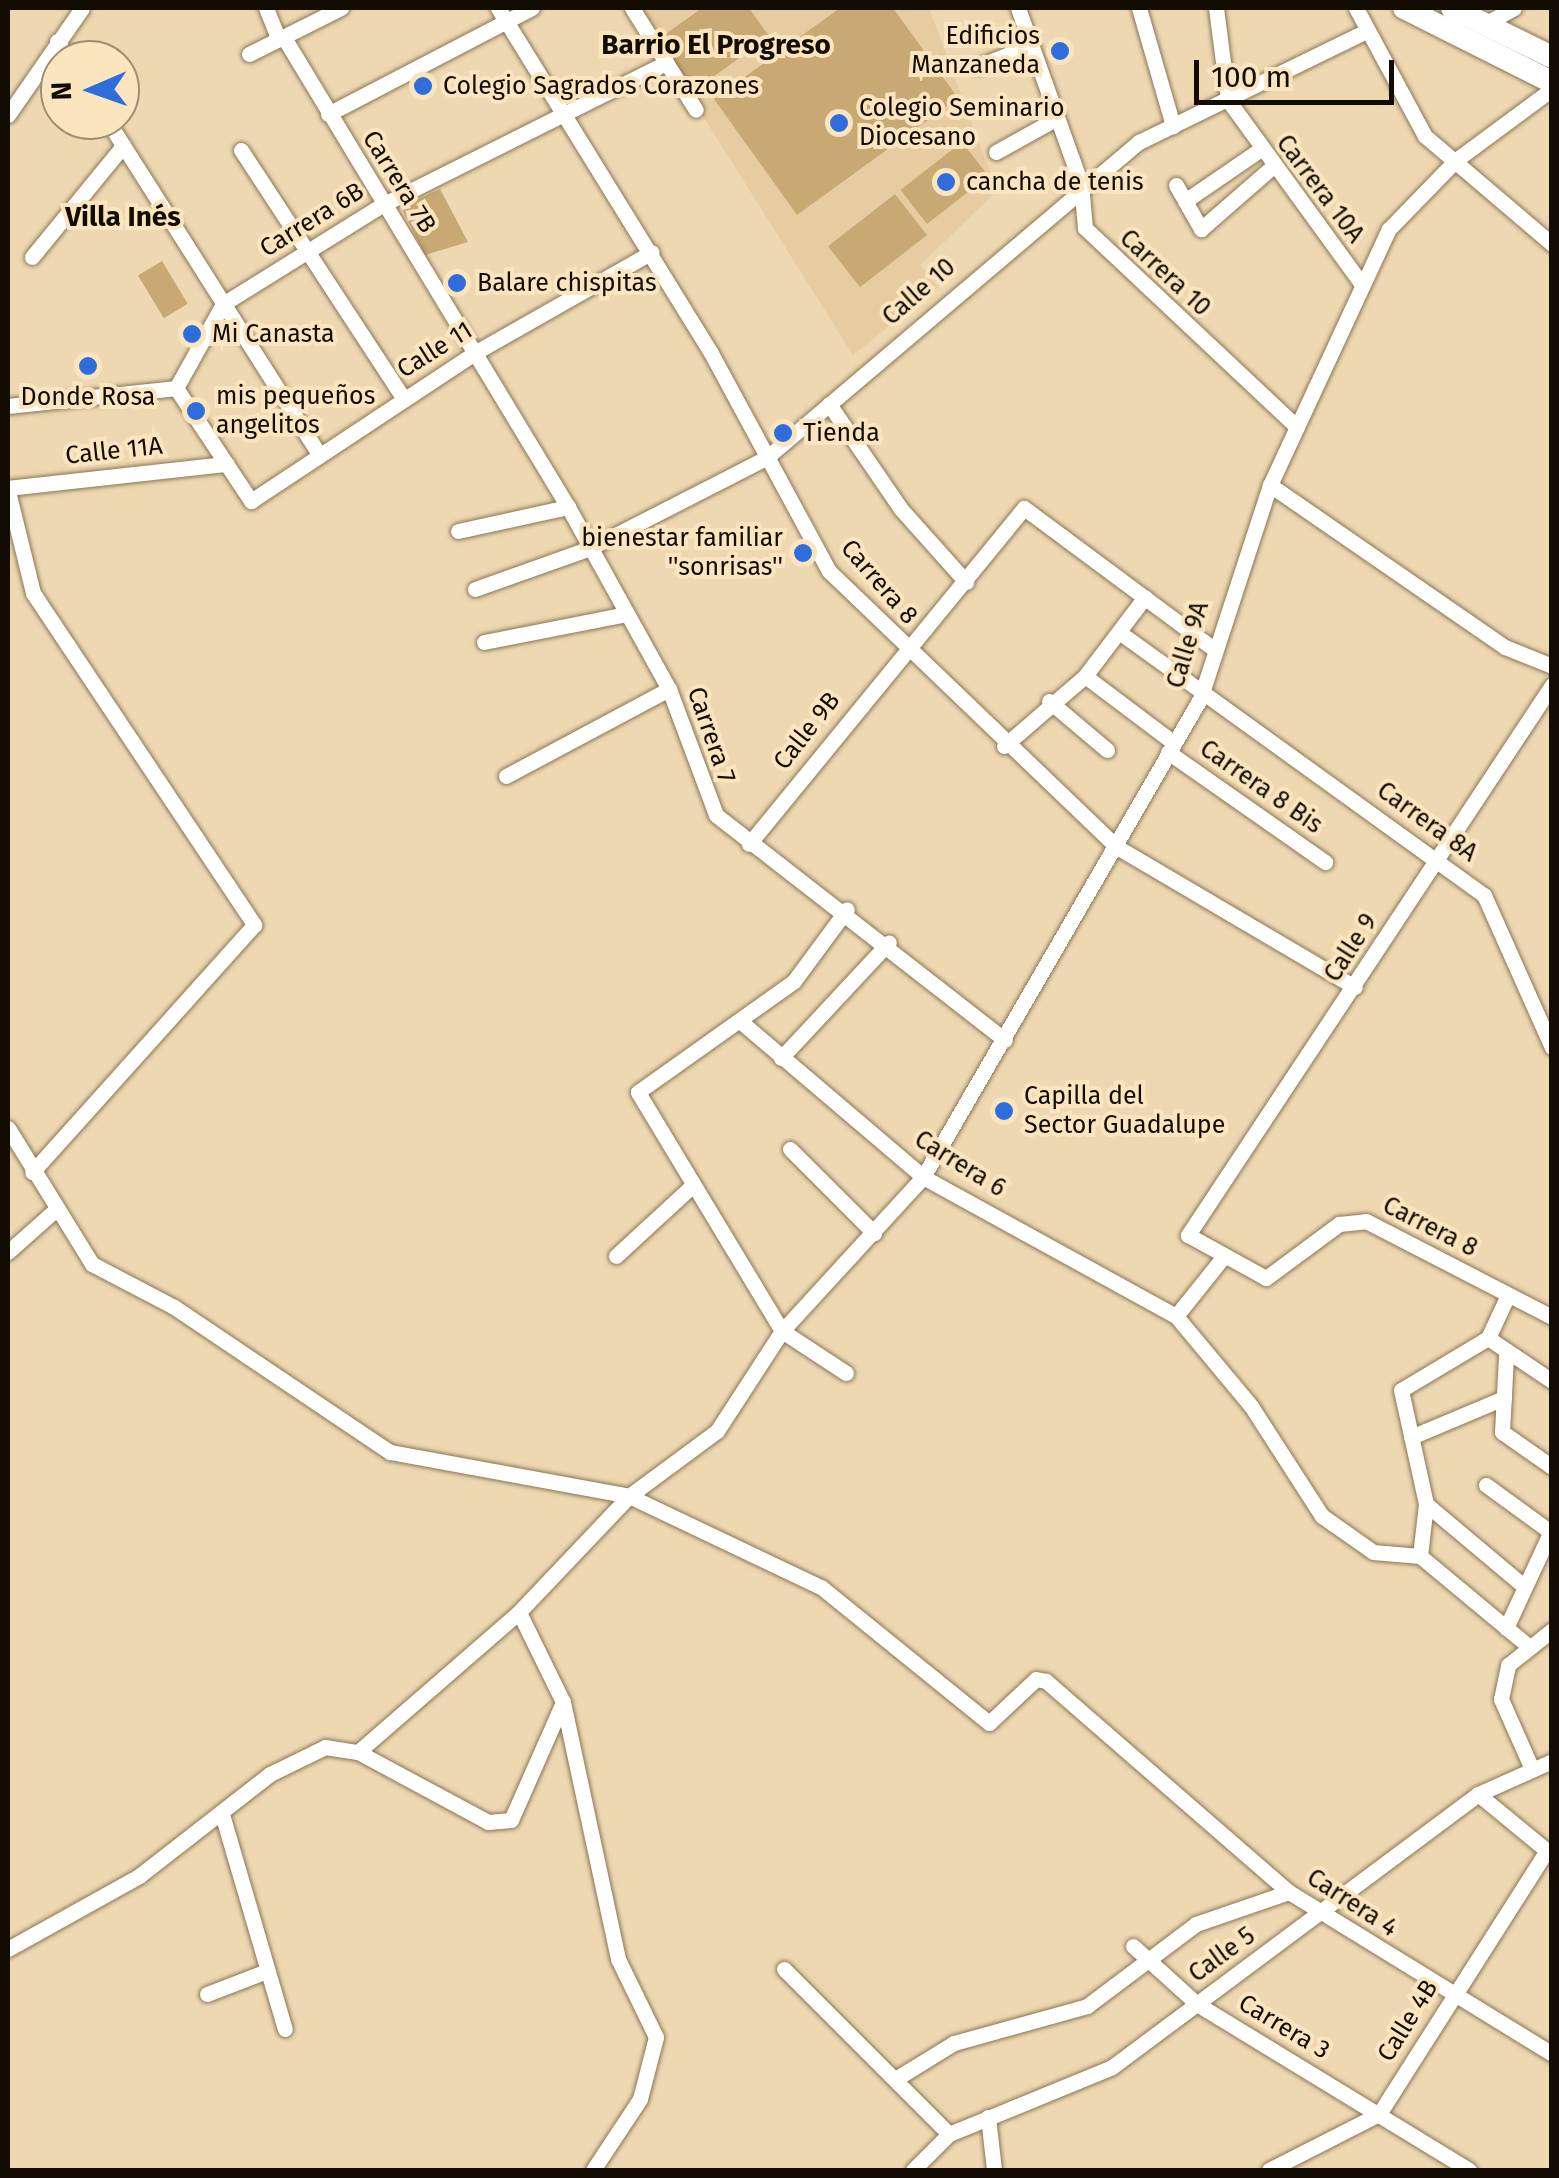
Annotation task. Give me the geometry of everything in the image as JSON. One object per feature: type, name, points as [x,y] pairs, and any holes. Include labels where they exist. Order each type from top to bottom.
[{"type":"main road","points":[[1404,8],[1552,85]]},
{"type":"main road","points":[[1452,8],[1552,57]]},
{"type":"street","points":[[58,40],[82,8]]},
{"type":"street","name":"Carrera 7B","points":[[266,8],[382,205],[476,352]]},
{"type":"street","points":[[249,54],[323,12],[341,8]]},
{"type":"street","points":[[328,114],[502,14],[532,8]]},
{"type":"street","points":[[632,8],[696,110]]},
{"type":"street","name":"Carrera 10","points":[[1018,8],[1082,184],[1085,228],[1105,255],[1296,426]]},
{"type":"street","points":[[1139,8],[1172,126]]},
{"type":"street","name":"Carrera 10A","points":[[1216,8],[1228,100],[1258,152],[1361,283]]},
{"type":"street","points":[[1356,8],[1400,103],[1456,160],[1552,244]]},
{"type":"street","points":[[1485,24],[1514,8]]},
{"type":"street","name":"Carrera 8","points":[[502,14],[652,252],[829,571],[1004,746],[1118,847],[1356,987]]},
{"type":"street","name":"Calle 10","points":[[475,589],[590,548],[766,458],[1082,184],[1172,126],[1367,32]]},
{"type":"street","points":[[978,66],[1032,45]]},
{"type":"street","name":"Carrera 6B","points":[[223,304],[382,205],[666,63]]},
{"type":"street","points":[[8,115],[40,67]]},
{"type":"street","name":"Calle 9A","points":[[358,1752],[519,1612],[629,1496],[716,1431],[782,1331],[924,1177],[1200,699],[1270,485],[1389,229],[1456,160],[1552,85]]},
{"type":"street","points":[[996,152],[1057,118]]},
{"type":"street","points":[[119,140],[320,455]]},
{"type":"street","points":[[32,257],[123,146]]},
{"type":"street","points":[[241,150],[403,398]]},
{"type":"street","points":[[1185,201],[1258,152]]},
{"type":"street","points":[[1176,185],[1201,229],[1270,168]]},
{"type":"street","name":"Calle 11","points":[[227,464],[251,502],[476,352],[652,252]]},
{"type":"street","points":[[176,388],[223,304]]},
{"type":"street","name":"Carrera 7","points":[[476,352],[670,689],[697,784],[750,844],[847,909],[1005,1040]]},
{"type":"street","points":[[8,406],[176,388]]},
{"type":"street","points":[[176,388],[227,464]]},
{"type":"street","points":[[830,404],[901,509],[966,582]]},
{"type":"street","name":"Calle 11A","points":[[8,490],[227,464]]},
{"type":"street","points":[[1270,485],[1505,647],[1552,666]]},
{"type":"street","points":[[8,490],[22,553],[54,627],[254,925],[32,1172]]},
{"type":"street","points":[[458,530],[568,507]]},
{"type":"street","name":"Calle 9B","points":[[750,844],[903,648],[966,582],[1024,508],[1145,598]]},
{"type":"street","points":[[1004,746],[1049,701],[1086,676],[1145,598],[1214,649]]},
{"type":"street","points":[[484,642],[626,614]]},
{"type":"street","name":"Carrera 8A","points":[[1119,632],[1200,699],[1439,857],[1484,896],[1552,1048]]},
{"type":"street","name":"Carrera 8 Bis","points":[[1086,676],[1171,748],[1325,862]]},
{"type":"street","name":"Calle 9","points":[[1188,1234],[1439,857],[1544,710],[1552,685]]},
{"type":"street","points":[[506,776],[670,689]]},
{"type":"street","points":[[1049,701],[1107,750]]},
{"type":"street","points":[[846,1373],[782,1331],[638,1092],[794,982],[847,909]]},
{"type":"street","points":[[781,1058],[889,942]]},
{"type":"street","name":"Carrera 6","points":[[740,1021],[924,1177],[1176,1316]]},
{"type":"street","points":[[8,1128],[54,1211],[109,1277],[174,1306],[412,1462],[629,1496]]},
{"type":"street","points":[[790,1149],[874,1233]]},
{"type":"street","points":[[616,1256],[693,1185]]},
{"type":"street","points":[[8,1252],[54,1211]]},
{"type":"street","name":"Carrera 8","points":[[1188,1234],[1266,1278],[1339,1224],[1366,1220],[1552,1317]]},
{"type":"street","points":[[1224,1256],[1176,1316],[1251,1406],[1322,1516],[1374,1552],[1420,1556],[1526,1644]]},
{"type":"street","points":[[1420,1556],[1426,1504],[1401,1394],[1488,1338],[1508,1295]]},
{"type":"street","points":[[1488,1338],[1506,1356],[1552,1381]]},
{"type":"street","points":[[1506,1356],[1502,1432],[1552,1467]]},
{"type":"street","points":[[1411,1437],[1504,1398]]},
{"type":"street","points":[[1486,1485],[1551,1532],[1506,1628]]},
{"type":"street","name":"Carrera 4","points":[[629,1496],[821,1587],[989,1724],[1042,1679],[1288,1892],[1552,2054]]},
{"type":"street","points":[[1426,1504],[1525,1587]]},
{"type":"street","points":[[519,1612],[563,1702],[618,1959],[656,2037],[640,2099],[593,2170]]},
{"type":"street","points":[[1532,1769],[1501,1700],[1508,1666],[1526,1644],[1552,1630]]},
{"type":"street","points":[[8,1950],[140,1876],[270,1774],[324,1748],[358,1752],[496,1825],[524,1803],[563,1702]]},
{"type":"street","name":"Calle 5","points":[[913,2170],[949,2134],[1112,2067],[1478,1794],[1552,1761]]},
{"type":"street","points":[[1478,1794],[1549,1852]]},
{"type":"street","points":[[222,1814],[286,2029]]},
{"type":"street","name":"Calle 4B","points":[[1379,2114],[1549,1852]]},
{"type":"street","points":[[896,2078],[954,2043],[1086,2006],[1152,1964],[1196,1924],[1288,1892]]},
{"type":"street","name":"Carrera 3","points":[[1133,1946],[1196,2004],[1469,2170]]},
{"type":"street","points":[[784,1969],[949,2134]]},
{"type":"street","points":[[206,1994],[267,1971]]},
{"type":"street","points":[[1269,2170],[1379,2114]]},
{"type":"street","points":[[988,2117],[994,2170]]},
{"type":"shaded area","name":"Colegio Seminario Diocesano","points":[[635,8],[929,8],[997,191],[920,265],[938,287],[853,355]]},
{"type":"shaded area","points":[[702,8],[749,8],[769,36],[694,91],[657,40]]},
{"type":"shaded area","points":[[840,8],[893,8],[958,98],[797,215],[714,99]]},
{"type":"shaded area","name":"cancha de tenis","points":[[962,142],[988,176],[927,224],[901,190]]},
{"type":"shaded area","points":[[440,189],[468,242],[425,255],[401,207]]},
{"type":"shaded area","points":[[895,194],[927,235],[860,287],[828,246]]},
{"type":"shaded area","points":[[162,261],[188,304],[164,318],[138,275]]},
{"type":"place","name":"Edificios Manzaneda","points":[[1060,51]]},
{"type":"place","name":"Colegio Sagrados Corazones","points":[[423,86]]},
{"type":"place","name":"Colegio Seminario Diocesano","points":[[839,123]]},
{"type":"place","name":"cancha de tenis","points":[[946,182]]},
{"type":"place","name":"Balare chispitas","points":[[457,283]]},
{"type":"place","name":"Mi Canasta","points":[[192,334]]},
{"type":"place","name":"Donde Rosa","points":[[88,366]]},
{"type":"place","name":"mis pequeños angelitos","points":[[196,411]]},
{"type":"place","name":"Tienda","points":[[783,433]]},
{"type":"place","name":"bienestar familiar ''sonrisas''","points":[[803,553]]},
{"type":"place","name":"Capilla del Sector Guadalupe","points":[[1004,1111]]},
{"type":"district","name":"Barrio El Progreso","points":[[716,45]]},
{"type":"district","name":"Villa Inés","points":[[123,217]]}]
